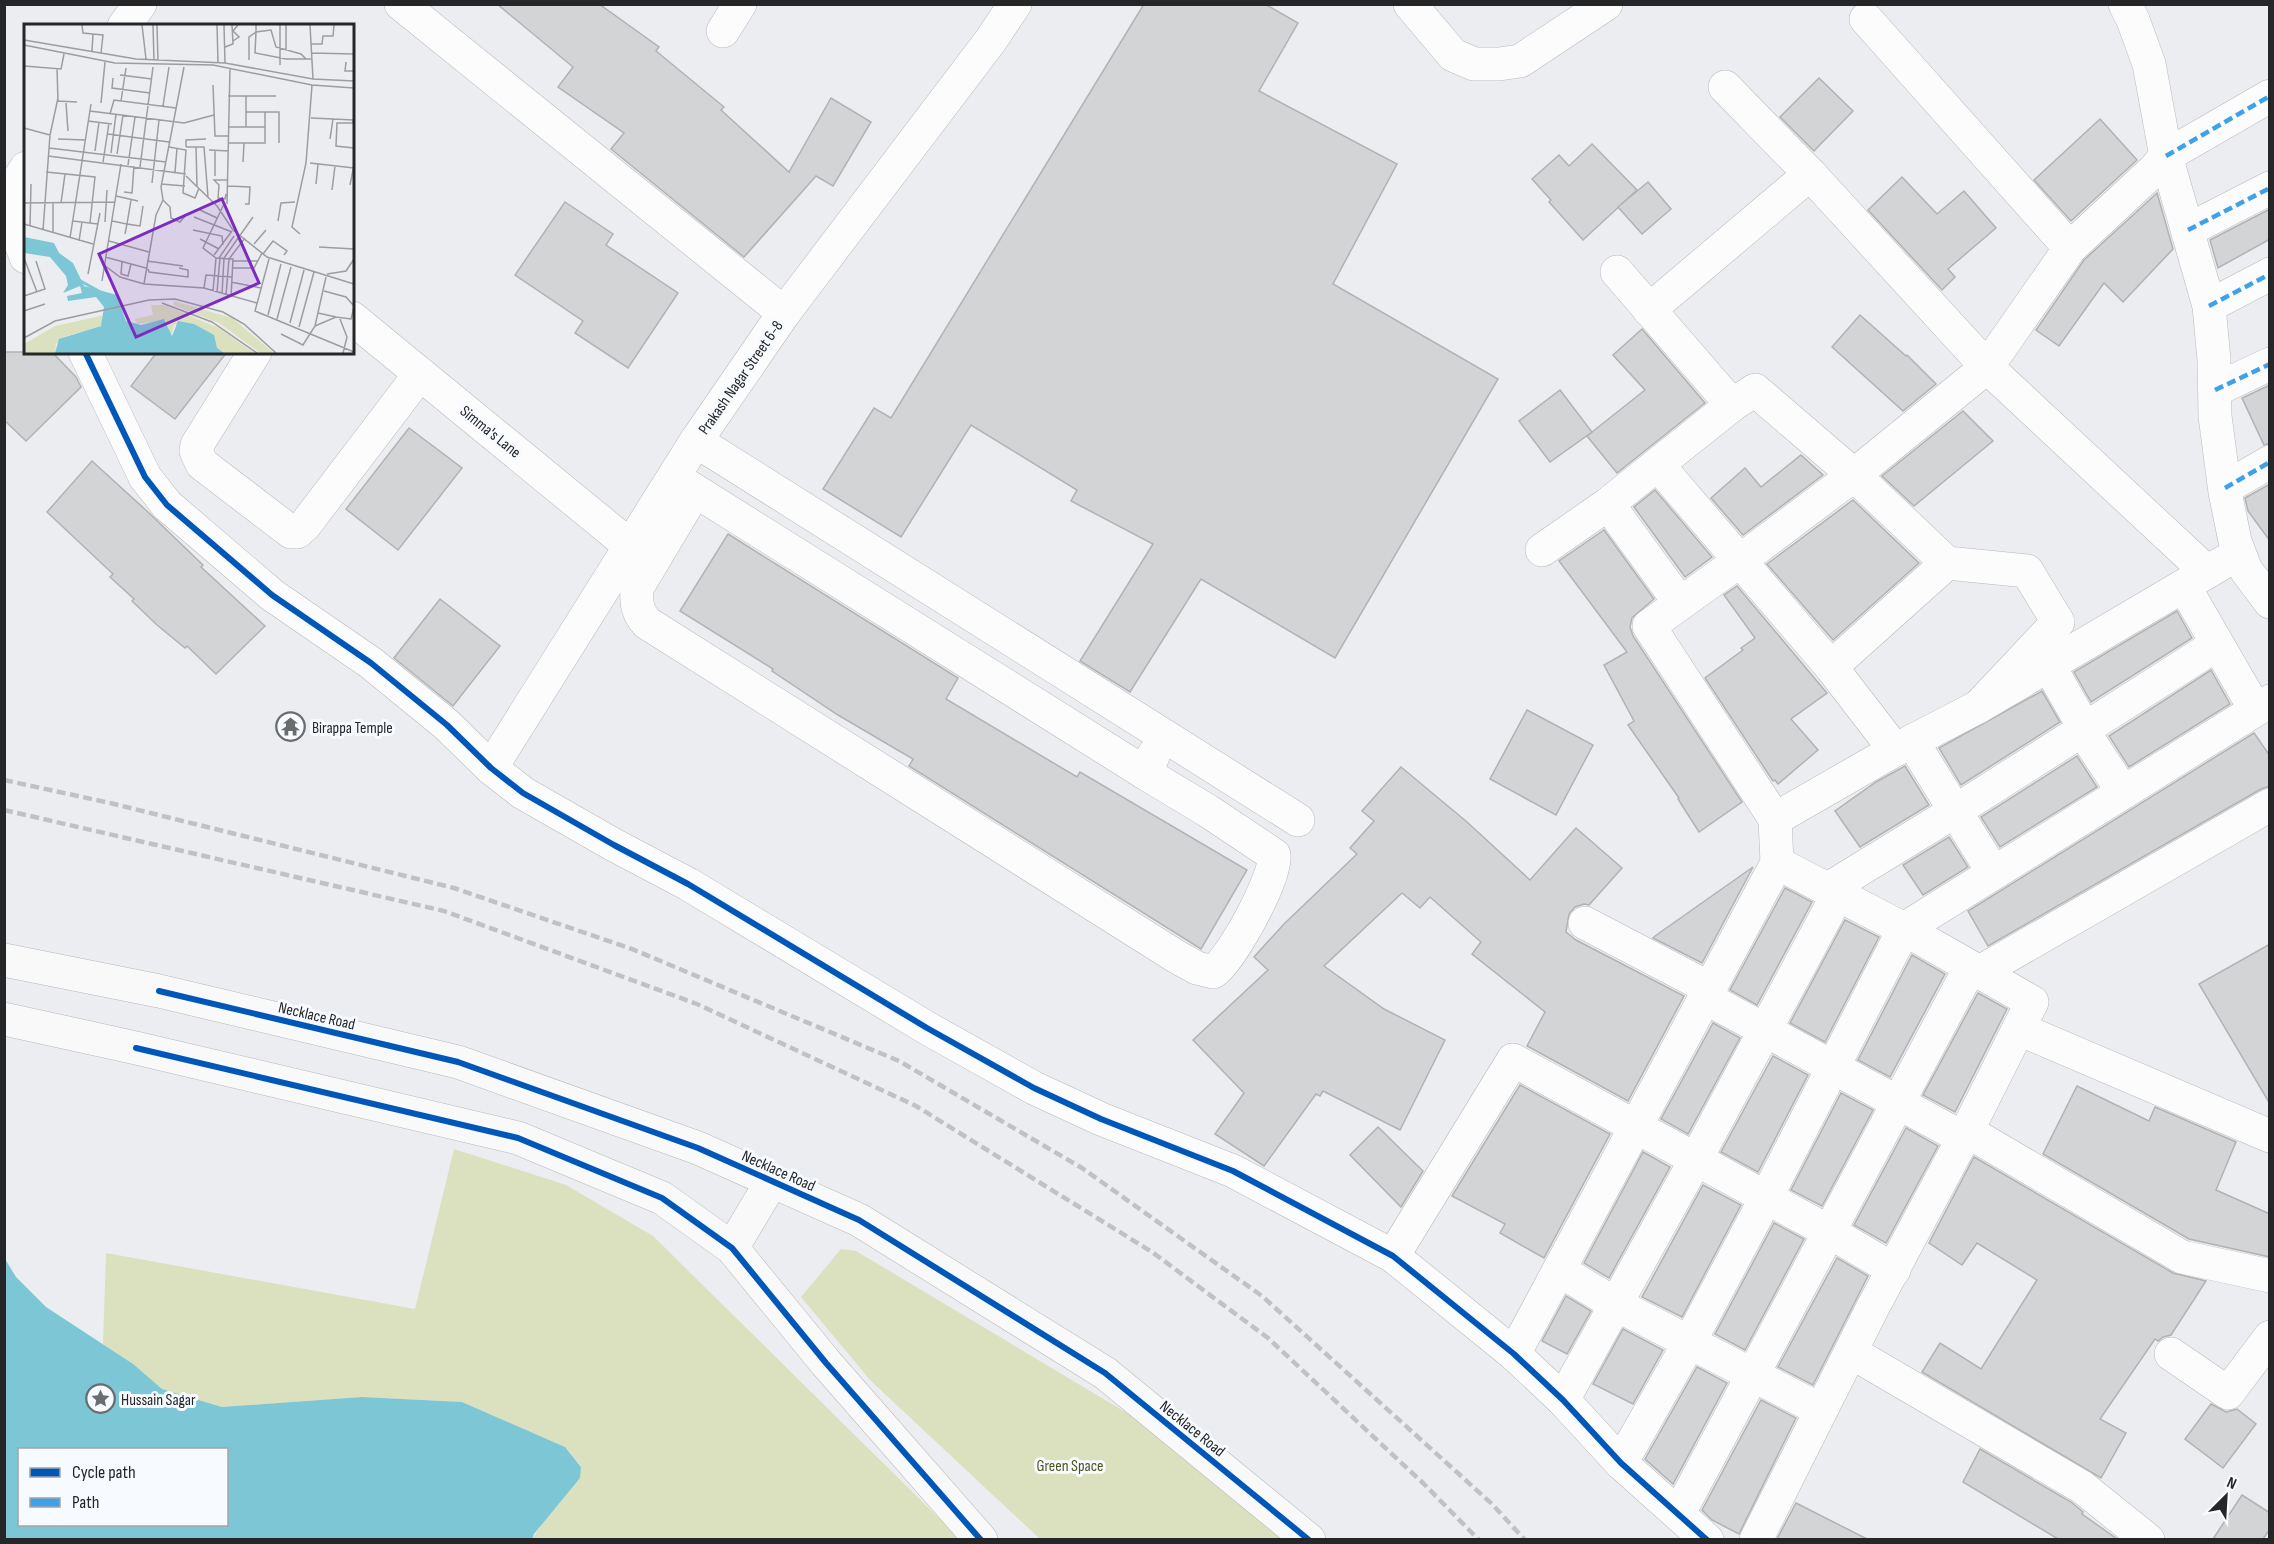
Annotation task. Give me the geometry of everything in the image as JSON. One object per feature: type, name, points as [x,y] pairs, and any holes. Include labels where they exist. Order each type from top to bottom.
[{"type":"main road","name":"Necklace Road","points":[[4,960],[159,991],[458,1062],[698,1148],[859,1220],[1105,1373],[1309,1539]]},
{"type":"main road","points":[[4,1019],[518,1138],[662,1198],[732,1248],[826,1363],[981,1539]]},
{"type":"main road","points":[[732,1248],[772,1181]]},
{"type":"street","points":[[125,24],[140,4]]},
{"type":"street","points":[[401,4],[784,313]]},
{"type":"street","name":"Prakash Nagar Street 6-8","points":[[491,768],[629,545],[684,484],[696,441],[784,313],[991,40],[1015,4]]},
{"type":"street","points":[[1410,4],[1453,55],[1474,64],[1520,61],[1606,4]]},
{"type":"street","points":[[2125,4],[2150,64],[2166,156],[2208,306],[2215,416],[2225,488],[2238,554],[2246,570],[2270,602]]},
{"type":"street","points":[[1866,19],[2070,248]]},
{"type":"street","points":[[1621,1463],[1689,1343],[1766,1198],[1904,929],[2262,705],[2216,645],[2196,579],[1986,367],[1810,174],[1725,87]]},
{"type":"street","points":[[1514,1353],[1778,863],[1775,819],[1648,626],[1854,475],[1986,367],[2070,248],[2166,156],[2270,96]]},
{"type":"street","points":[[1649,310],[1810,174]]},
{"type":"street","points":[[11,185],[24,247]]},
{"type":"street","points":[[2188,230],[2270,188]]},
{"type":"street","points":[[1617,273],[1732,405]]},
{"type":"street","points":[[2208,306],[2270,274]]},
{"type":"street","name":"Simma's Lane","points":[[354,320],[629,545]]},
{"type":"street","points":[[86,354],[145,477],[167,505],[272,596],[371,663],[447,725],[491,768],[523,793],[688,884],[927,1028],[1034,1088],[1101,1119],[1233,1171],[1393,1256],[1514,1353],[1563,1400],[1621,1463],[1707,1539]]},
{"type":"street","points":[[254,354],[197,445],[196,451],[202,464],[291,531],[297,532],[305,525],[420,374]]},
{"type":"street","points":[[2215,390],[2270,364]]},
{"type":"street","points":[[1542,550],[1608,504],[1732,405],[1755,390],[1854,475],[1947,563],[2027,571],[2058,622],[1977,707]]},
{"type":"street","points":[[696,441],[1298,820]]},
{"type":"street","points":[[2225,488],[2270,462]]},
{"type":"street","points":[[1658,465],[1832,667],[1904,746],[1957,810],[1993,872]]},
{"type":"street","points":[[684,484],[1145,773],[1274,855],[1275,862],[1267,886],[1250,919],[1230,952],[1213,972],[1197,968],[1177,957],[647,623],[639,614],[636,602],[637,588],[684,484]]},
{"type":"street","points":[[1608,504],[1680,603]]},
{"type":"street","points":[[1775,819],[1977,707],[2238,554]]},
{"type":"street","points":[[1832,667],[1947,563]]},
{"type":"street","points":[[1563,1400],[1617,1305],[1765,1030],[1833,891],[2216,645]]},
{"type":"street","points":[[2048,664],[2085,729],[2083,731],[2123,792]]},
{"type":"street","points":[[1145,773],[1163,737]]},
{"type":"street","points":[[1679,1513],[1898,1102],[1974,970],[2270,805]]},
{"type":"street","points":[[1756,1539],[2032,1002],[1904,929],[1778,863]]},
{"type":"street","points":[[1585,923],[1708,993],[1765,1030],[1898,1102],[1965,1134],[2182,1257],[2270,1276]]},
{"type":"street","points":[[2019,1029],[2270,1136]]},
{"type":"street","points":[[1393,1256],[1513,1060],[1828,1231],[1894,1270]]},
{"type":"street","points":[[1559,1270],[1617,1305],[1821,1410]]},
{"type":"street","points":[[2171,1354],[2228,1393],[2270,1337]]},
{"type":"street","points":[[1851,1352],[2082,1487],[2148,1539]]},
{"type":"green space","points":[[454,1149],[566,1185],[653,1236],[960,1539],[532,1539],[581,1466],[565,1447],[462,1402],[362,1397],[222,1407],[162,1389],[103,1344],[106,1253],[415,1309]]},
{"type":"green space","name":"Green Space","points":[[841,1249],[856,1251],[1152,1428],[1289,1539],[1040,1539],[871,1381],[801,1297]]},
{"type":"water","name":"Hussain Sagar","points":[[5,1259],[16,1277],[46,1307],[133,1364],[162,1389],[222,1407],[362,1397],[462,1402],[565,1447],[581,1467],[580,1478],[532,1539],[5,1539]]},
{"type":"building","points":[[497,4],[599,4],[659,47],[656,51],[724,107],[721,110],[789,172],[831,98],[871,122],[833,186],[816,176],[744,257],[611,149],[624,133],[558,87],[573,67]]},
{"type":"building","points":[[1144,4],[1265,4],[1298,23],[1259,91],[1397,164],[1333,284],[1498,379],[1335,658],[1201,579],[1130,692],[1080,661],[1153,544],[1071,501],[1077,490],[971,425],[901,537],[823,489],[874,408],[891,418]]},
{"type":"building","points":[[1819,78],[1853,111],[1814,151],[1780,117]]},
{"type":"building","points":[[2100,119],[2137,160],[2071,221],[2034,180]]},
{"type":"building","points":[[1592,144],[1637,190],[1583,240],[1532,179],[1559,155],[1569,166]]},
{"type":"building","points":[[1902,177],[1937,214],[1964,191],[1996,228],[1948,269],[1955,277],[1942,290],[1868,210]]},
{"type":"building","points":[[1648,182],[1671,209],[1642,234],[1618,207]]},
{"type":"building","points":[[2157,193],[2173,249],[2123,302],[2104,283],[2059,346],[2036,330],[2084,260]]},
{"type":"building","points":[[565,202],[613,234],[606,245],[678,293],[628,368],[575,333],[583,321],[515,275]]},
{"type":"building","points":[[2270,209],[2270,239],[2218,268],[2210,240]]},
{"type":"building","points":[[1860,315],[1907,355],[1936,384],[1903,411],[1832,347]]},
{"type":"building","points":[[1642,329],[1705,403],[1617,473],[1587,436],[1645,390],[1613,355]]},
{"type":"building","points":[[4,352],[54,354],[76,377],[81,387],[26,441],[4,420]]},
{"type":"building","points":[[155,354],[225,354],[175,419],[131,386]]},
{"type":"building","points":[[2270,385],[2270,443],[2264,445],[2242,398]]},
{"type":"building","points":[[1560,390],[1592,432],[1550,462],[1519,421]]},
{"type":"building","points":[[1963,411],[1993,441],[1914,506],[1882,476]]},
{"type":"building","points":[[409,428],[462,468],[398,550],[346,509]]},
{"type":"building","points":[[1801,455],[1823,475],[1743,535],[1711,498],[1745,468],[1761,487]]},
{"type":"building","points":[[92,461],[265,626],[216,674],[187,646],[185,648],[157,625],[110,577],[113,574],[47,512]]},
{"type":"building","points":[[2270,484],[2270,541],[2248,511],[2245,498]]},
{"type":"building","points":[[1655,490],[1712,557],[1685,577],[1634,507]]},
{"type":"building","points":[[1853,500],[1919,563],[1833,640],[1767,564]]},
{"type":"building","points":[[1604,530],[1654,599],[1632,618],[1630,627],[1633,636],[1742,802],[1699,832],[1679,798],[1628,725],[1634,721],[1604,665],[1627,652],[1559,561]]},
{"type":"building","points":[[728,534],[958,678],[946,699],[1077,777],[1080,772],[1247,870],[1201,949],[909,766],[913,759],[838,715],[772,671],[773,669],[680,611]]},
{"type":"building","points":[[1737,586],[1827,693],[1791,719],[1818,750],[1778,784],[1775,780],[1773,781],[1705,678],[1743,650],[1741,648],[1755,638],[1724,595]]},
{"type":"building","points":[[440,599],[500,646],[453,706],[394,658]]},
{"type":"building","points":[[2177,611],[2192,638],[2091,702],[2074,672]]},
{"type":"building","points":[[2211,670],[2230,704],[2129,767],[2109,736]]},
{"type":"building","points":[[2042,691],[2060,722],[1961,785],[1939,748]]},
{"type":"building","points":[[1527,710],[1593,745],[1556,815],[1490,779]]},
{"type":"building","points":[[2254,733],[2270,756],[2270,786],[2261,789],[1988,946],[1968,911]]},
{"type":"building","points":[[2077,756],[2097,787],[2000,847],[1981,817]]},
{"type":"building","points":[[1905,766],[1929,805],[1860,847],[1835,811],[1876,782]]},
{"type":"building","points":[[1401,767],[1467,822],[1530,880],[1576,828],[1622,868],[1589,905],[1575,907],[1569,914],[1566,932],[1576,940],[1684,996],[1628,1101],[1527,1046],[1545,1012],[1472,954],[1481,942],[1430,897],[1420,908],[1402,893],[1324,966],[1384,1009],[1445,1040],[1400,1130],[1323,1091],[1320,1096],[1316,1094],[1264,1166],[1215,1134],[1244,1093],[1193,1040],[1268,970],[1254,957],[1284,924],[1357,854],[1350,848],[1374,821],[1362,811]]},
{"type":"building","points":[[1949,837],[1968,867],[1923,895],[1903,865]]},
{"type":"building","points":[[1753,867],[1702,963],[1653,938],[1655,936]]},
{"type":"building","points":[[1785,888],[1812,902],[1757,1005],[1730,990]]},
{"type":"building","points":[[1845,920],[1879,937],[1825,1042],[1790,1023]]},
{"type":"building","points":[[2270,944],[2270,1104],[2199,984]]},
{"type":"building","points":[[1912,955],[1945,974],[1890,1077],[1858,1060]]},
{"type":"building","points":[[1978,993],[2007,1009],[1955,1112],[1923,1095]]},
{"type":"building","points":[[1713,1023],[1740,1038],[1688,1134],[1661,1119]]},
{"type":"building","points":[[1773,1056],[1808,1075],[1758,1172],[1721,1152]]},
{"type":"building","points":[[1520,1085],[1610,1134],[1544,1258],[1500,1233],[1505,1224],[1452,1196]]},
{"type":"building","points":[[2077,1086],[2149,1121],[2155,1107],[2236,1142],[2216,1190],[2270,1214],[2270,1257],[2189,1239],[2043,1154]]},
{"type":"building","points":[[1841,1093],[1873,1110],[1822,1206],[1791,1190]]},
{"type":"building","points":[[1378,1127],[1423,1171],[1401,1207],[1350,1155]]},
{"type":"building","points":[[1906,1128],[1938,1146],[1886,1243],[1854,1225]]},
{"type":"building","points":[[1643,1152],[1670,1167],[1609,1278],[1584,1263]]},
{"type":"building","points":[[1974,1157],[2173,1273],[2206,1281],[2171,1335],[2158,1341],[2155,1339],[2100,1419],[2126,1433],[2101,1478],[1922,1372],[1940,1343],[1981,1369],[2037,1280],[1977,1243],[1962,1265],[1929,1243]]},
{"type":"building","points":[[1703,1185],[1741,1205],[1682,1317],[1642,1297]]},
{"type":"building","points":[[1774,1223],[1804,1239],[1745,1350],[1715,1334]]},
{"type":"building","points":[[1837,1258],[1868,1276],[1813,1385],[1778,1367]]},
{"type":"building","points":[[1566,1296],[1591,1311],[1567,1354],[1542,1341]]},
{"type":"building","points":[[1623,1329],[1663,1350],[1633,1404],[1593,1384]]},
{"type":"building","points":[[1697,1367],[1727,1383],[1673,1484],[1645,1459]]},
{"type":"building","points":[[1761,1400],[1796,1418],[1739,1534],[1712,1520],[1702,1510]]},
{"type":"building","points":[[2211,1404],[2226,1412],[2237,1409],[2256,1424],[2223,1468],[2185,1439]]},
{"type":"building","points":[[1980,1449],[2071,1502],[2083,1512],[2082,1514],[2117,1539],[2058,1539],[1963,1482]]},
{"type":"building","points":[[2242,1495],[2270,1513],[2270,1529],[2263,1539],[2213,1539]]},
{"type":"building","points":[[1796,1503],[1867,1539],[1777,1539]]},
{"type":"railway","points":[[4,780],[110,803],[454,888],[632,949],[899,1061],[1082,1168],[1262,1296],[1492,1504],[1525,1540]]},
{"type":"railway","points":[[4,810],[444,911],[697,1004],[916,1106],[1152,1252],[1268,1338],[1424,1484],[1479,1540]]},
{"type":"marked path","points":[[2166,156],[2270,96]]},
{"type":"marked path","points":[[2188,230],[2270,188]]},
{"type":"marked path","points":[[2209,306],[2270,274]]},
{"type":"marked path","points":[[2215,390],[2270,364]]},
{"type":"marked path","points":[[2225,488],[2270,462]]},
{"type":"cycle path","points":[[86,354],[145,477],[167,505],[272,595],[371,663],[447,725],[491,768],[523,793],[688,884],[927,1028],[1034,1088],[1101,1119],[1233,1171],[1393,1256],[1514,1354],[1563,1400],[1621,1463],[1707,1540]]},
{"type":"cycle path","points":[[159,991],[458,1062],[698,1148],[859,1220],[1105,1373],[1309,1540]]},
{"type":"cycle path","points":[[136,1048],[518,1138],[662,1198],[732,1248],[826,1363],[981,1540]]},
{"type":"place","name":"Birappa Temple","points":[[291,727]]},
{"type":"place","name":"Hussain Sagar","points":[[100,1399]]}]
